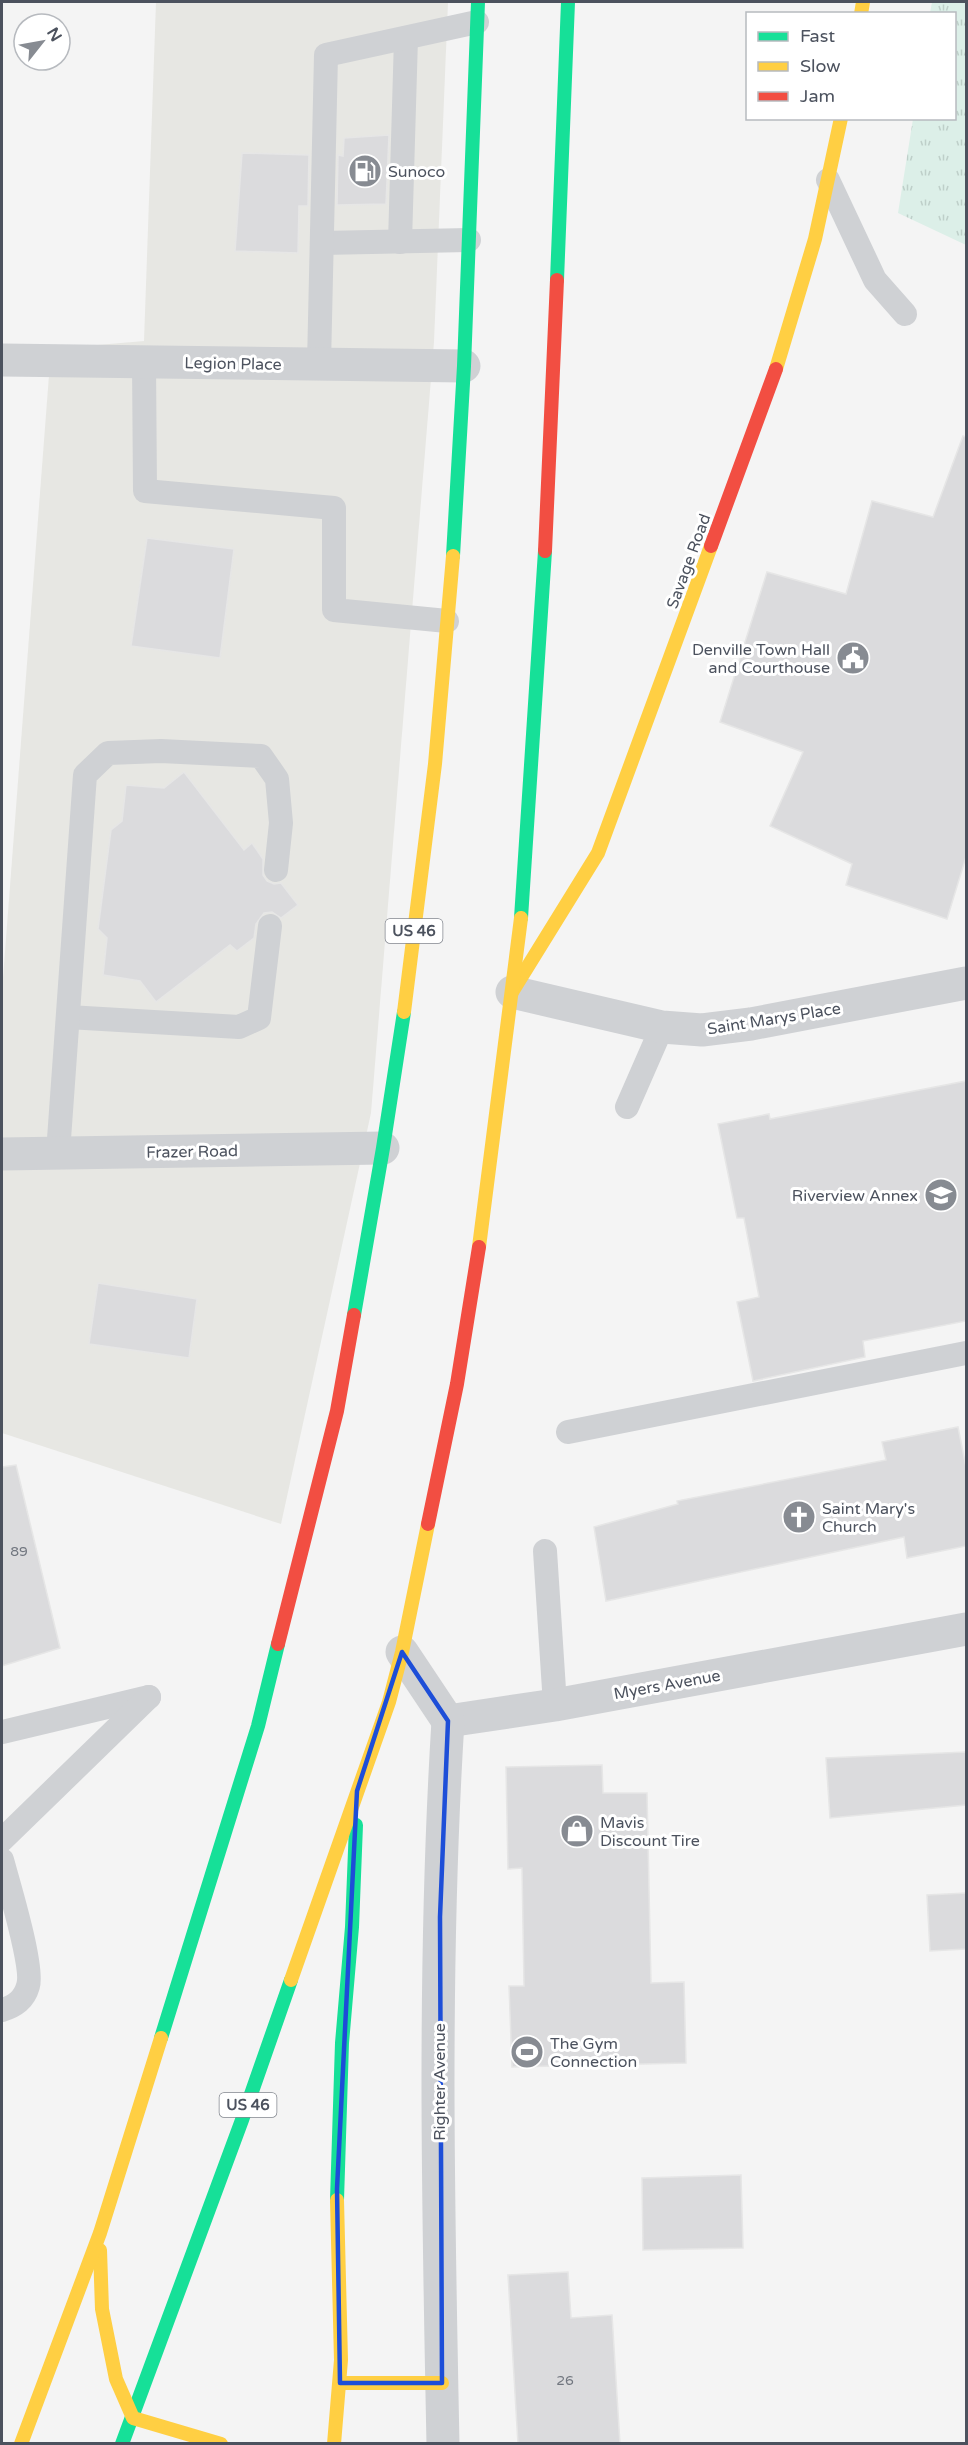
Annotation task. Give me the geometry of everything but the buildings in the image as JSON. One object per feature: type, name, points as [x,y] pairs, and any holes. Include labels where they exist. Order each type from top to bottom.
[{"type":"main road","name":"US 46","points":[[122,2444],[243,2120],[389,1702],[402,1652],[459,1373],[483,1224],[521,915],[544,588],[568,2]]},
{"type":"main road","name":"US 46","points":[[21,2444],[32,2420],[100,2233],[258,1726],[337,1410],[402,1025],[435,764],[454,543],[464,366],[477,12]]},
{"type":"main road","name":"Savage Road","points":[[512,992],[598,853],[784,346],[815,239],[841,120]]},
{"type":"main road","points":[[334,2444],[341,2360],[337,2178],[342,2043],[352,1927],[357,1791]]},
{"type":"main road","points":[[100,2233],[102,2309],[116,2379],[133,2418],[221,2444]]},
{"type":"main road","points":[[340,2383],[442,2384]]},
{"type":"street","name":"Legion Place","points":[[2,360],[464,366]]},
{"type":"street","name":"Saint Marys Place","points":[[512,992],[662,1027],[702,1030],[751,1024],[966,983]]},
{"type":"street","name":"Frazer Road","points":[[2,1154],[383,1148]]},
{"type":"street","name":"Myers Avenue","points":[[448,1720],[555,1705],[966,1629]]},
{"type":"street","points":[[402,1652],[448,1720]]},
{"type":"street","name":"Righter Avenue","points":[[443,2444],[439,2114],[440,1929],[448,1720]]},
{"type":"lane","points":[[319,364],[326,54],[406,38],[477,12]]},
{"type":"lane","points":[[400,242],[406,38]]},
{"type":"lane","points":[[828,180],[875,280],[905,314]]},
{"type":"lane","points":[[322,243],[469,240]]},
{"type":"lane","points":[[144,362],[145,491],[334,508],[334,610],[447,621]]},
{"type":"lane","points":[[58,1153],[85,775],[108,753],[161,751],[261,756],[277,779],[281,823],[276,870]]},
{"type":"lane","points":[[68,1017],[239,1027],[259,1018],[270,926]]},
{"type":"lane","points":[[627,1107],[662,1027]]},
{"type":"lane","points":[[568,1432],[966,1353]]},
{"type":"lane","points":[[545,1551],[555,1705]]},
{"type":"lane","points":[[2,1732],[149,1697],[2,1840]]},
{"type":"lane","points":[[2,2010],[20,2001],[12,1999],[30,1979],[20,1929],[3,1867]]},
{"type":"highlighted area","points":[[402,1652],[448,1721],[440,1917],[442,2383],[340,2383],[337,2189],[357,1791]]},
{"type":"shaded area","points":[[156,2],[448,2],[434,342],[371,1113],[281,1524],[2,1433],[2,991],[51,349],[144,341]]},
{"type":"green space","points":[[932,2],[966,2],[966,245],[898,213],[913,120],[956,120],[956,12],[930,12]]},
{"type":"traffic: fast","points":[[453,556],[464,366],[478,2]]},
{"type":"traffic: fast","points":[[557,280],[568,2]]},
{"type":"traffic: fast","points":[[521,918],[545,551]]},
{"type":"traffic: fast","points":[[354,1315],[404,1012]]},
{"type":"traffic: fast","points":[[161,2038],[258,1726],[278,1644]]},
{"type":"traffic: fast","points":[[337,2200],[342,2043],[352,1927],[356,1825]]},
{"type":"traffic: fast","points":[[122,2444],[242,2120],[291,1980]]},
{"type":"traffic: slow","points":[[861,12],[863,2]]},
{"type":"traffic: slow","points":[[776,369],[815,239],[841,120]]},
{"type":"traffic: slow","points":[[512,992],[598,853],[711,546]]},
{"type":"traffic: slow","points":[[404,1012],[435,764],[453,556]]},
{"type":"traffic: slow","points":[[479,1247],[521,918]]},
{"type":"traffic: slow","points":[[291,1980],[389,1702],[402,1652],[428,1524]]},
{"type":"traffic: slow","points":[[21,2444],[100,2233],[161,2038]]},
{"type":"traffic: slow","points":[[334,2444],[341,2360],[337,2200]]},
{"type":"traffic: slow","points":[[100,2250],[102,2309],[116,2379],[133,2418],[221,2444]]},
{"type":"traffic: slow","points":[[340,2383],[442,2383]]},
{"type":"traffic: jam","points":[[545,551],[557,280]]},
{"type":"traffic: jam","points":[[711,546],[776,369]]},
{"type":"traffic: jam","points":[[428,1524],[457,1384],[479,1247]]},
{"type":"traffic: jam","points":[[278,1644],[337,1411],[354,1315]]},
{"type":"place","name":"Sunoco","points":[[365,171]]},
{"type":"place","name":"Denville Town Hall and Courthouse","points":[[853,658]]},
{"type":"place","name":"Riverview Annex","points":[[941,1195]]},
{"type":"place","name":"Saint Mary's Church","points":[[799,1517]]},
{"type":"place","name":"Mavis Discount Tire","points":[[577,1831]]},
{"type":"place","name":"The Gym Connection","points":[[527,2052]]}]
